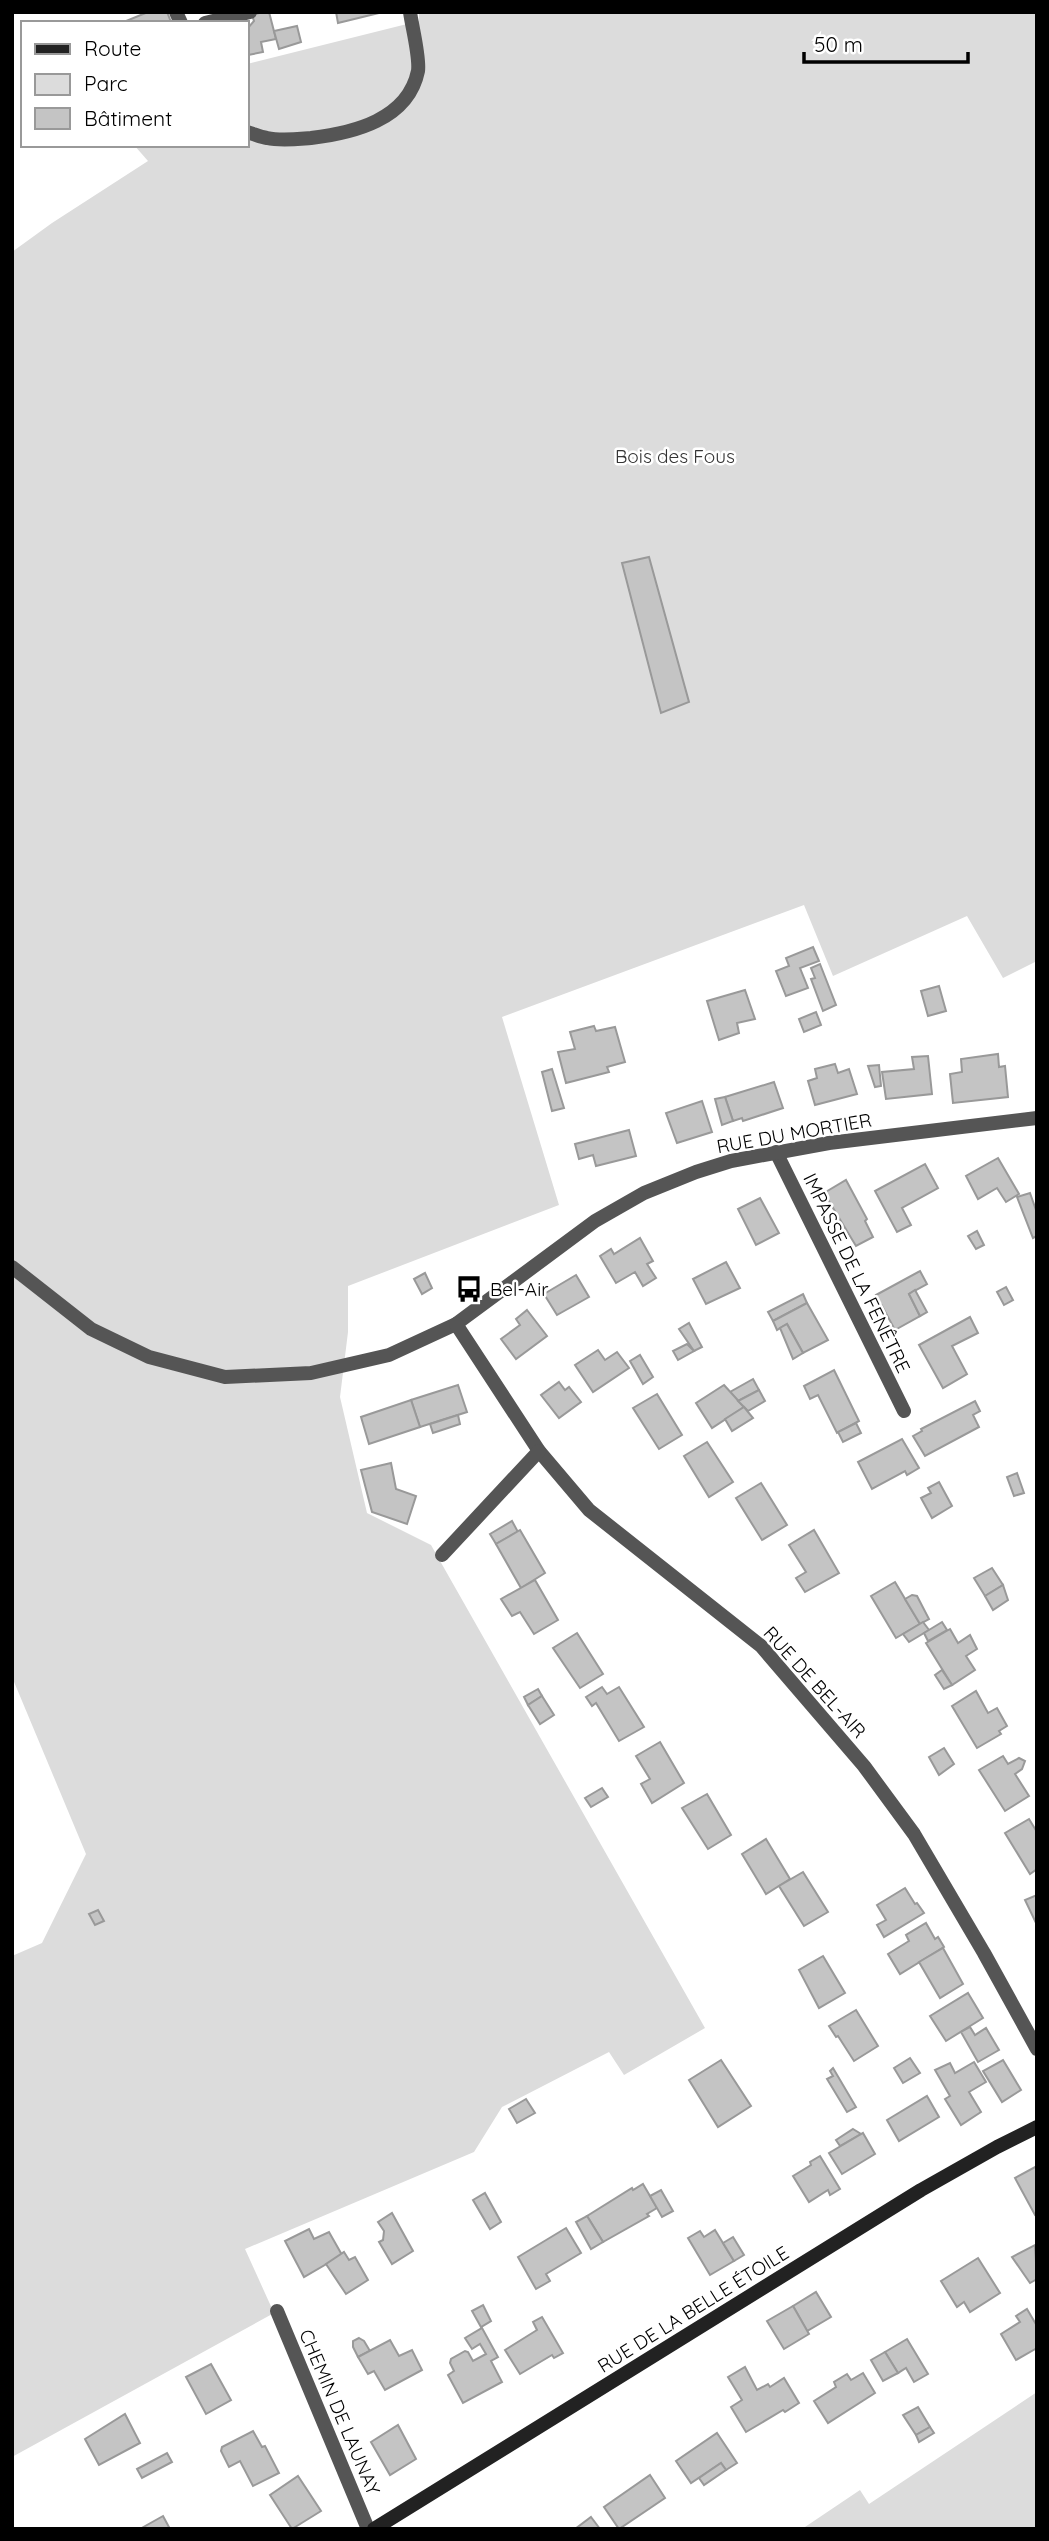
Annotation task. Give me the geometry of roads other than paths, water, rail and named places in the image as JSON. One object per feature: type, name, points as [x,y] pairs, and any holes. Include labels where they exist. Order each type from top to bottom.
[{"type":"street","points":[[213,21],[250,12]]},
{"type":"street","points":[[248,132],[270,139],[301,139],[343,134],[370,124],[393,111],[408,96],[418,70],[410,12]]},
{"type":"street","name":"RUE DU MORTIER","points":[[12,1267],[92,1329],[149,1357],[225,1377],[311,1373],[390,1354],[456,1324],[557,1247],[626,1202],[695,1172],[731,1161],[829,1143],[1037,1118]]},
{"type":"street","name":"IMPASSE DE LA FENÊTRE","points":[[776,1152],[904,1411]]},
{"type":"street","name":"RUE DE BEL-AIR","points":[[456,1324],[539,1451],[589,1510],[761,1646],[864,1766],[914,1834],[984,1952],[1037,2049]]},
{"type":"street","points":[[442,1555],[539,1451]]},
{"type":"street","name":"RUE DE LA BELLE ÉTOILE","points":[[374,2529],[921,2190],[1037,2127]]},
{"type":"street","name":"CHEMIN DE LAUNAY","points":[[277,2311],[368,2529]]},
{"type":"place","name":"Bel-Air","points":[[469,1289]]},
{"type":"park label","name":"Bois des Fous","points":[[675,456]]}]
